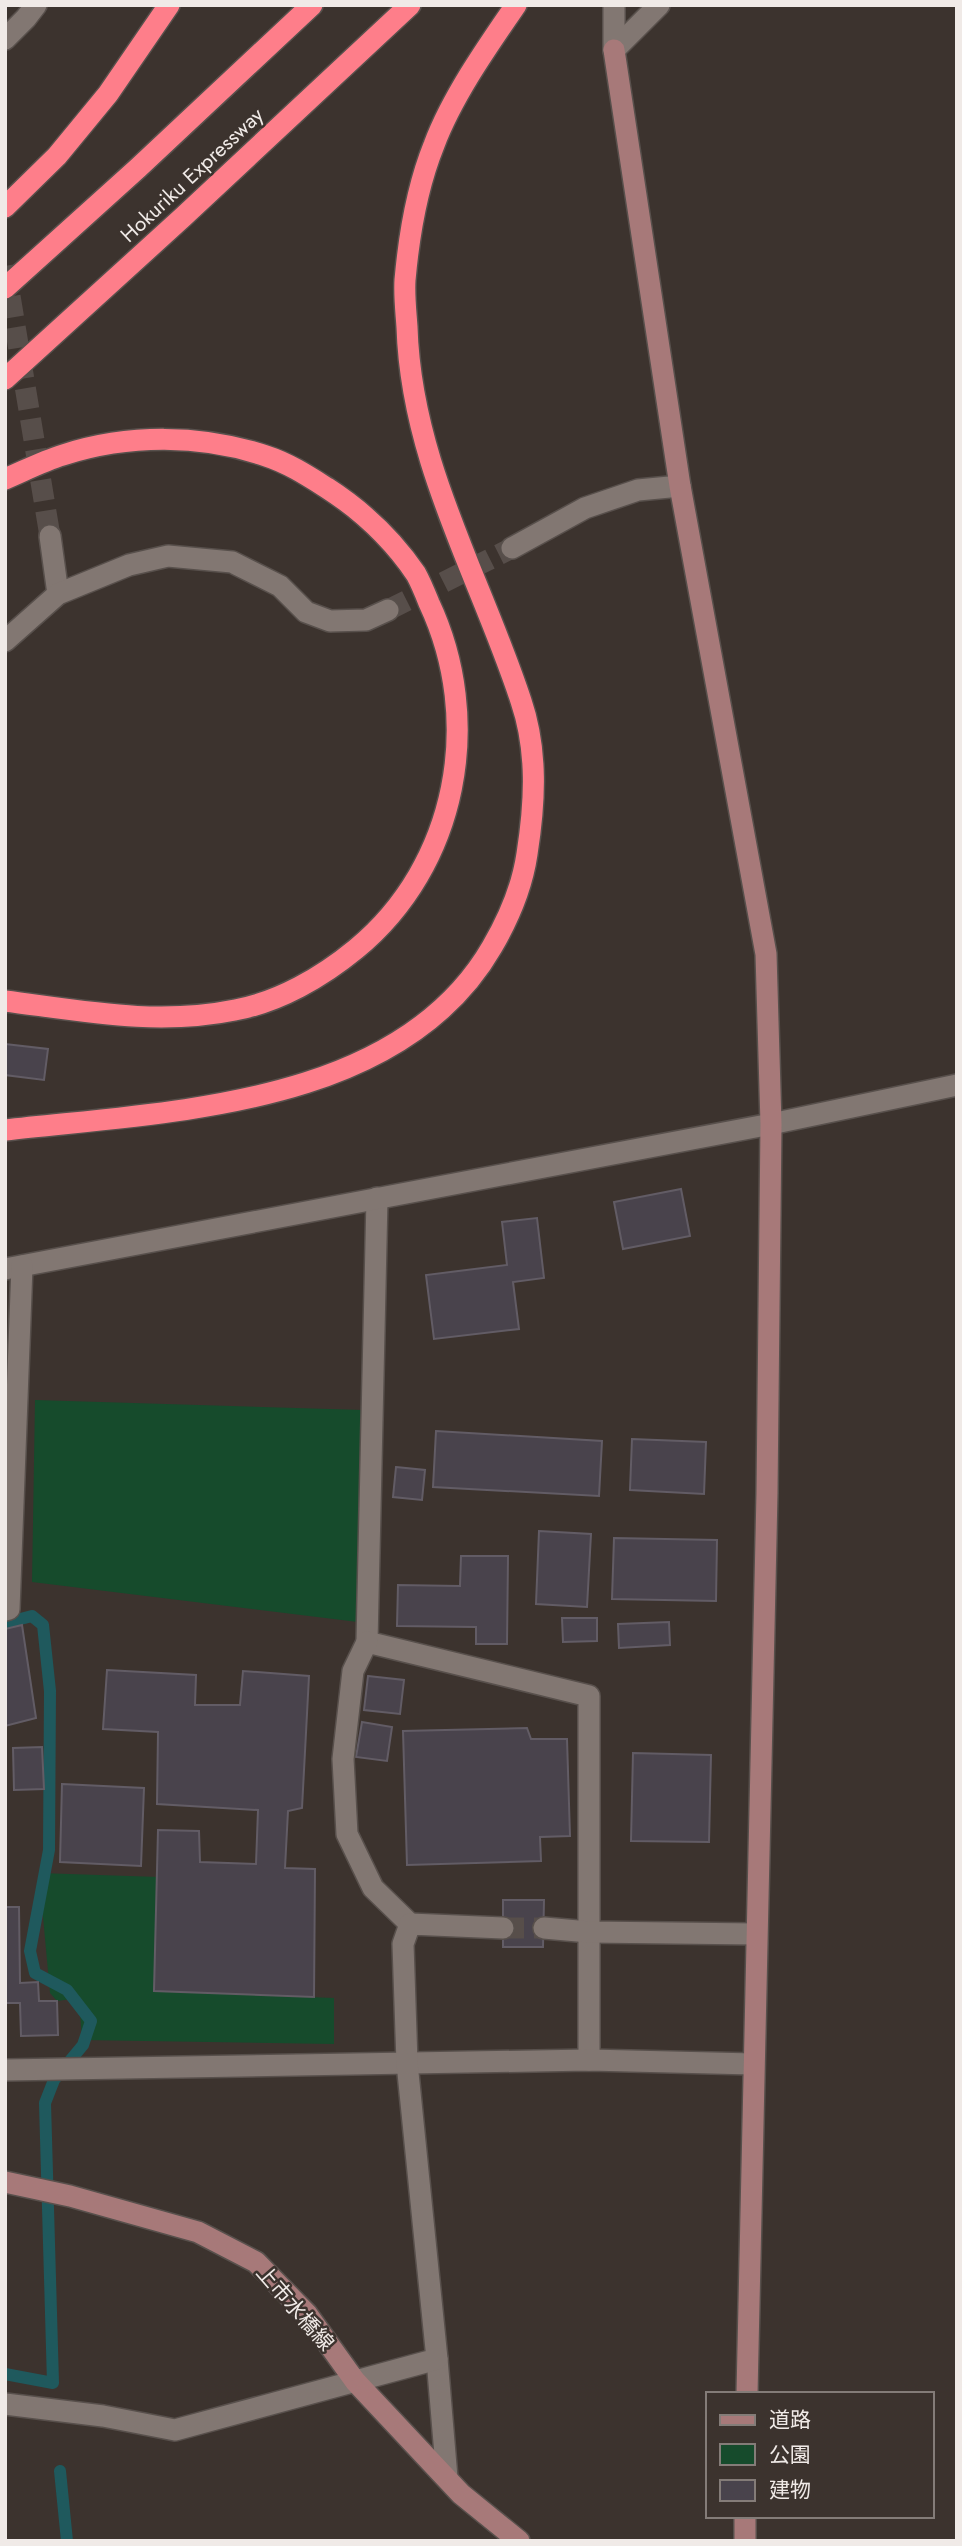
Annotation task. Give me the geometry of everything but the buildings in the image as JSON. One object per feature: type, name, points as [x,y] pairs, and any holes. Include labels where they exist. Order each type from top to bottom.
[{"type":"highway","points":[[5,207],[57,156],[108,94],[169,5]]},
{"type":"highway","name":"Hokuriku Expressway","points":[[5,288],[312,5]]},
{"type":"highway","name":"Hokuriku Expressway","points":[[5,379],[410,5]]},
{"type":"highway","points":[[5,1130],[206,1107],[265,1095],[334,1073],[379,1053],[414,1032],[461,992],[485,959],[510,915],[525,872],[532,819],[533,760],[523,707],[428,458],[416,414],[407,349],[405,283],[415,209],[434,144],[475,65],[516,5]]},
{"type":"highway","points":[[5,479],[62,455],[123,442],[171,439],[221,444],[268,456],[303,472],[351,503],[388,540],[416,575],[444,633],[457,691],[458,749],[451,796],[436,843],[408,894],[374,934],[337,965],[290,992],[238,1010],[183,1018],[127,1018],[5,1001]]},
{"type":"street","points":[[5,39],[36,5]]},
{"type":"street","points":[[614,5],[614,50],[680,486],[766,954],[771,1124],[767,1493],[747,2392]]},
{"type":"street","points":[[614,50],[659,5]]},
{"type":"street","points":[[512,548],[585,508],[639,490],[680,486]]},
{"type":"street","points":[[50,536],[58,594]]},
{"type":"street","points":[[5,641],[58,594],[129,565],[168,556],[232,562],[280,586],[306,612],[330,621],[366,620],[388,610]]},
{"type":"street","points":[[5,1610],[9,1609],[13,1267],[771,1124],[957,1085]]},
{"type":"street","points":[[377,1198],[367,1642],[353,1671],[343,1759],[347,1834],[373,1888],[410,1924],[503,1928]]},
{"type":"street","points":[[367,1642],[589,1696],[589,2060]]},
{"type":"street","points":[[410,1924],[403,1944],[407,2063],[447,2479]]},
{"type":"street","points":[[544,1928],[589,1933],[756,1934]]},
{"type":"street","points":[[5,2070],[589,2060],[753,2064]]},
{"type":"street","name":"上市水橋線","points":[[5,2182],[69,2196],[198,2232],[256,2262],[307,2314],[355,2381],[461,2494],[519,2541]]},
{"type":"street","points":[[5,2404],[103,2416],[175,2430],[437,2359]]},
{"type":"street","points":[[745,2518],[745,2541]]},
{"type":"green space","points":[[35,1400],[363,1410],[358,1622],[32,1582]]},
{"type":"green space","points":[[39,1873],[159,1877],[154,1991],[334,1998],[334,2044],[82,2040],[79,1998],[57,2001],[50,1993]]},
{"type":"waterway","points":[[5,1623],[32,1616],[43,1625],[50,1691],[49,1850],[30,1951],[35,1973],[67,1990],[91,2021],[83,2045],[54,2080],[45,2103],[53,2383],[5,2374]]},
{"type":"waterway","points":[[60,2471],[67,2541]]},
{"type":"tunnel","points":[[5,266],[50,536]]},
{"type":"tunnel","points":[[388,610],[512,548]]},
{"type":"tunnel","points":[[503,1928],[544,1928]]}]
